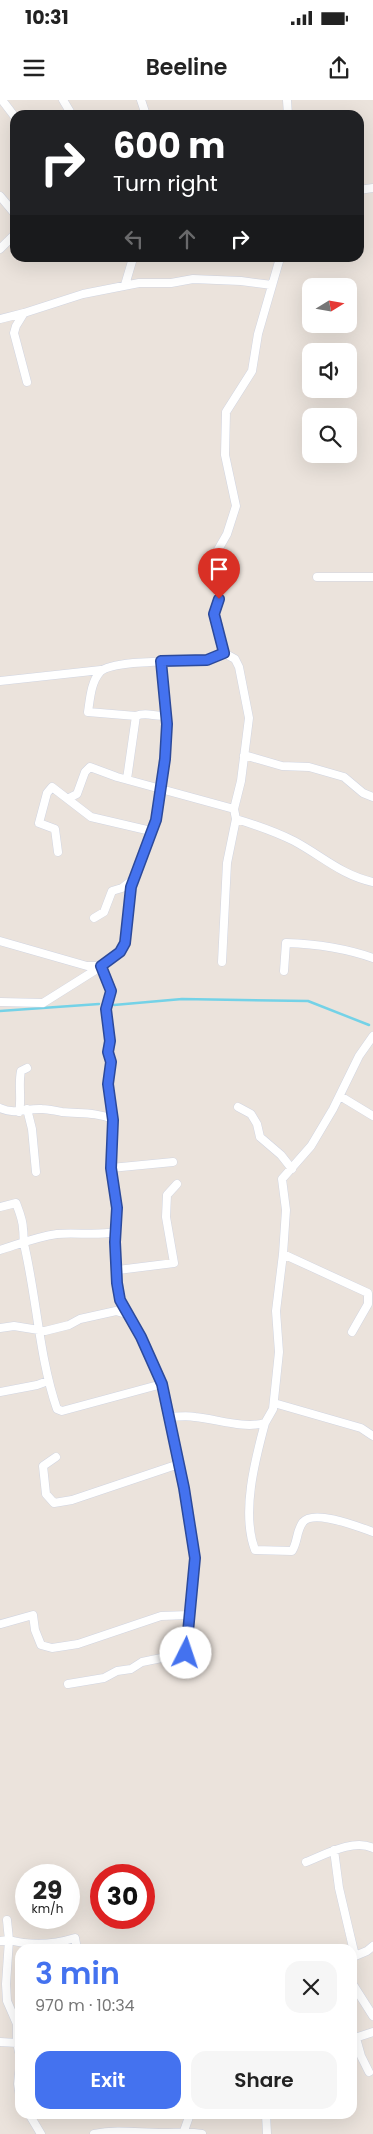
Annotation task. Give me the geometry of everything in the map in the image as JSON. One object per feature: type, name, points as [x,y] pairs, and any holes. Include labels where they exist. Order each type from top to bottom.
[{"type":"street","points":[[2,100],[10,110]]},
{"type":"street","points":[[0,196],[10,208]]},
{"type":"street","points":[[0,249],[10,239]]},
{"type":"street","points":[[125,285],[132,262]]},
{"type":"street","points":[[222,962],[227,862],[236,819],[234,809],[249,718],[239,667],[235,659],[224,653],[214,614],[219,599],[213,562],[217,550],[227,534],[236,506],[225,455],[226,412],[252,371],[258,334],[279,262]]},
{"type":"street","points":[[0,319],[83,294],[139,283],[172,283],[193,279],[241,281],[272,285]]},
{"type":"street","points":[[24,313],[14,333],[27,382]]},
{"type":"street","points":[[317,577],[373,577]]},
{"type":"street","points":[[0,681],[101,670],[115,666],[161,661],[207,660],[224,653]]},
{"type":"street","points":[[0,1002],[43,1003],[101,966],[120,952],[125,943],[127,914],[134,879],[156,820],[165,759],[167,715],[161,661]]},
{"type":"street","points":[[101,670],[96,679],[88,712],[136,716],[143,713],[161,717],[167,715]]},
{"type":"street","points":[[127,779],[136,716]]},
{"type":"street","points":[[244,755],[282,766],[309,767],[344,777],[363,793],[373,797]]},
{"type":"street","points":[[69,798],[77,794],[85,772],[90,767],[234,809]]},
{"type":"street","points":[[58,852],[55,829],[39,823],[50,788],[52,787],[69,798],[91,817],[151,831]]},
{"type":"street","points":[[236,819],[262,827],[294,841],[349,876],[373,882]]},
{"type":"street","points":[[94,918],[104,912],[112,891],[122,888],[134,879]]},
{"type":"street","points":[[0,941],[87,966],[101,966]]},
{"type":"street","points":[[284,971],[286,943],[304,943],[354,951],[373,958]]},
{"type":"street","points":[[68,1684],[104,1678],[118,1671],[131,1669],[142,1662],[186,1653],[195,1558],[179,1464],[162,1384],[141,1337],[126,1314],[120,1300],[116,1232],[117,1208],[111,1168],[113,1120],[108,1084],[111,1062],[108,1052],[110,1041],[106,1009],[111,991],[101,966]]},
{"type":"street","points":[[373,1036],[359,1056],[340,1096],[311,1146],[282,1179],[286,1210],[284,1254],[276,1312],[278,1352],[276,1384],[273,1394],[273,1409],[265,1423],[252,1480],[249,1513],[252,1543],[255,1550],[292,1551],[296,1545],[299,1528],[304,1520],[310,1518],[326,1518],[373,1532]]},
{"type":"street","points":[[28,1068],[22,1071],[20,1076],[21,1104],[32,1129],[36,1172]]},
{"type":"street","points":[[340,1096],[373,1116]]},
{"type":"street","points":[[238,1107],[251,1114],[257,1124],[260,1138],[281,1155],[292,1169]]},
{"type":"street","points":[[0,1108],[23,1111],[94,1113],[113,1120]]},
{"type":"street","points":[[111,1168],[173,1162]]},
{"type":"street","points":[[118,1270],[174,1263],[166,1217],[167,1195],[177,1184]]},
{"type":"street","points":[[0,1207],[16,1203],[24,1228],[23,1242],[48,1381],[57,1409],[62,1411],[162,1384]]},
{"type":"street","points":[[0,1250],[23,1242],[58,1234],[100,1235],[116,1232]]},
{"type":"street","points":[[284,1254],[368,1292],[368,1304],[352,1332]]},
{"type":"street","points":[[0,1328],[14,1326],[45,1331],[69,1325],[80,1319],[116,1311],[126,1314]]},
{"type":"street","points":[[0,1392],[37,1386],[48,1381]]},
{"type":"street","points":[[274,1404],[361,1428],[373,1436]]},
{"type":"street","points":[[168,1417],[193,1416],[236,1424],[265,1423]]},
{"type":"street","points":[[56,1457],[43,1466],[46,1494],[54,1503],[72,1500],[179,1464]]},
{"type":"street","points":[[1,1624],[33,1615],[35,1630],[41,1645],[52,1648],[78,1644],[161,1616],[188,1616]]},
{"type":"street","points":[[306,1862],[334,1850],[356,1844],[367,1845],[373,1848]]},
{"type":"street","points":[[334,1850],[339,1888],[351,1944]]},
{"type":"street","points":[[7,1920],[9,1940],[6,1984],[7,2001],[15,2019]]},
{"type":"street","points":[[0,1941],[9,1940],[26,1944],[43,1944],[75,1938],[76,1944]]},
{"type":"street","points":[[357,1956],[373,1946]]},
{"type":"street","points":[[357,1991],[373,2016]]},
{"type":"street","points":[[357,2038],[373,2032]]},
{"type":"street","points":[[0,2042],[15,2043]]},
{"type":"street","points":[[357,2046],[371,2071],[373,2081]]},
{"type":"street","points":[[32,2119],[41,2134]]},
{"type":"street","points":[[184,2131],[188,2119]]},
{"type":"street","points":[[266,2119],[268,2134]]},
{"type":"street","points":[[94,2134],[118,2130],[137,2133],[184,2131],[202,2134]]},
{"type":"waterway","points":[[114,1005],[182,999],[308,1001],[369,1025]]},
{"type":"waterway","points":[[0,1011],[99,1004]]},
{"type":"route","points":[[186,1653],[195,1558],[184,1488],[162,1384],[141,1337],[126,1314],[120,1300],[117,1283],[118,1270],[115,1242],[117,1208],[111,1168],[113,1120],[108,1084],[111,1062],[108,1052],[110,1041],[106,1009],[111,991],[101,966],[113,959],[125,943],[131,887],[156,820],[165,759],[167,724],[161,661],[207,660],[224,653],[214,614],[219,599]]}]
